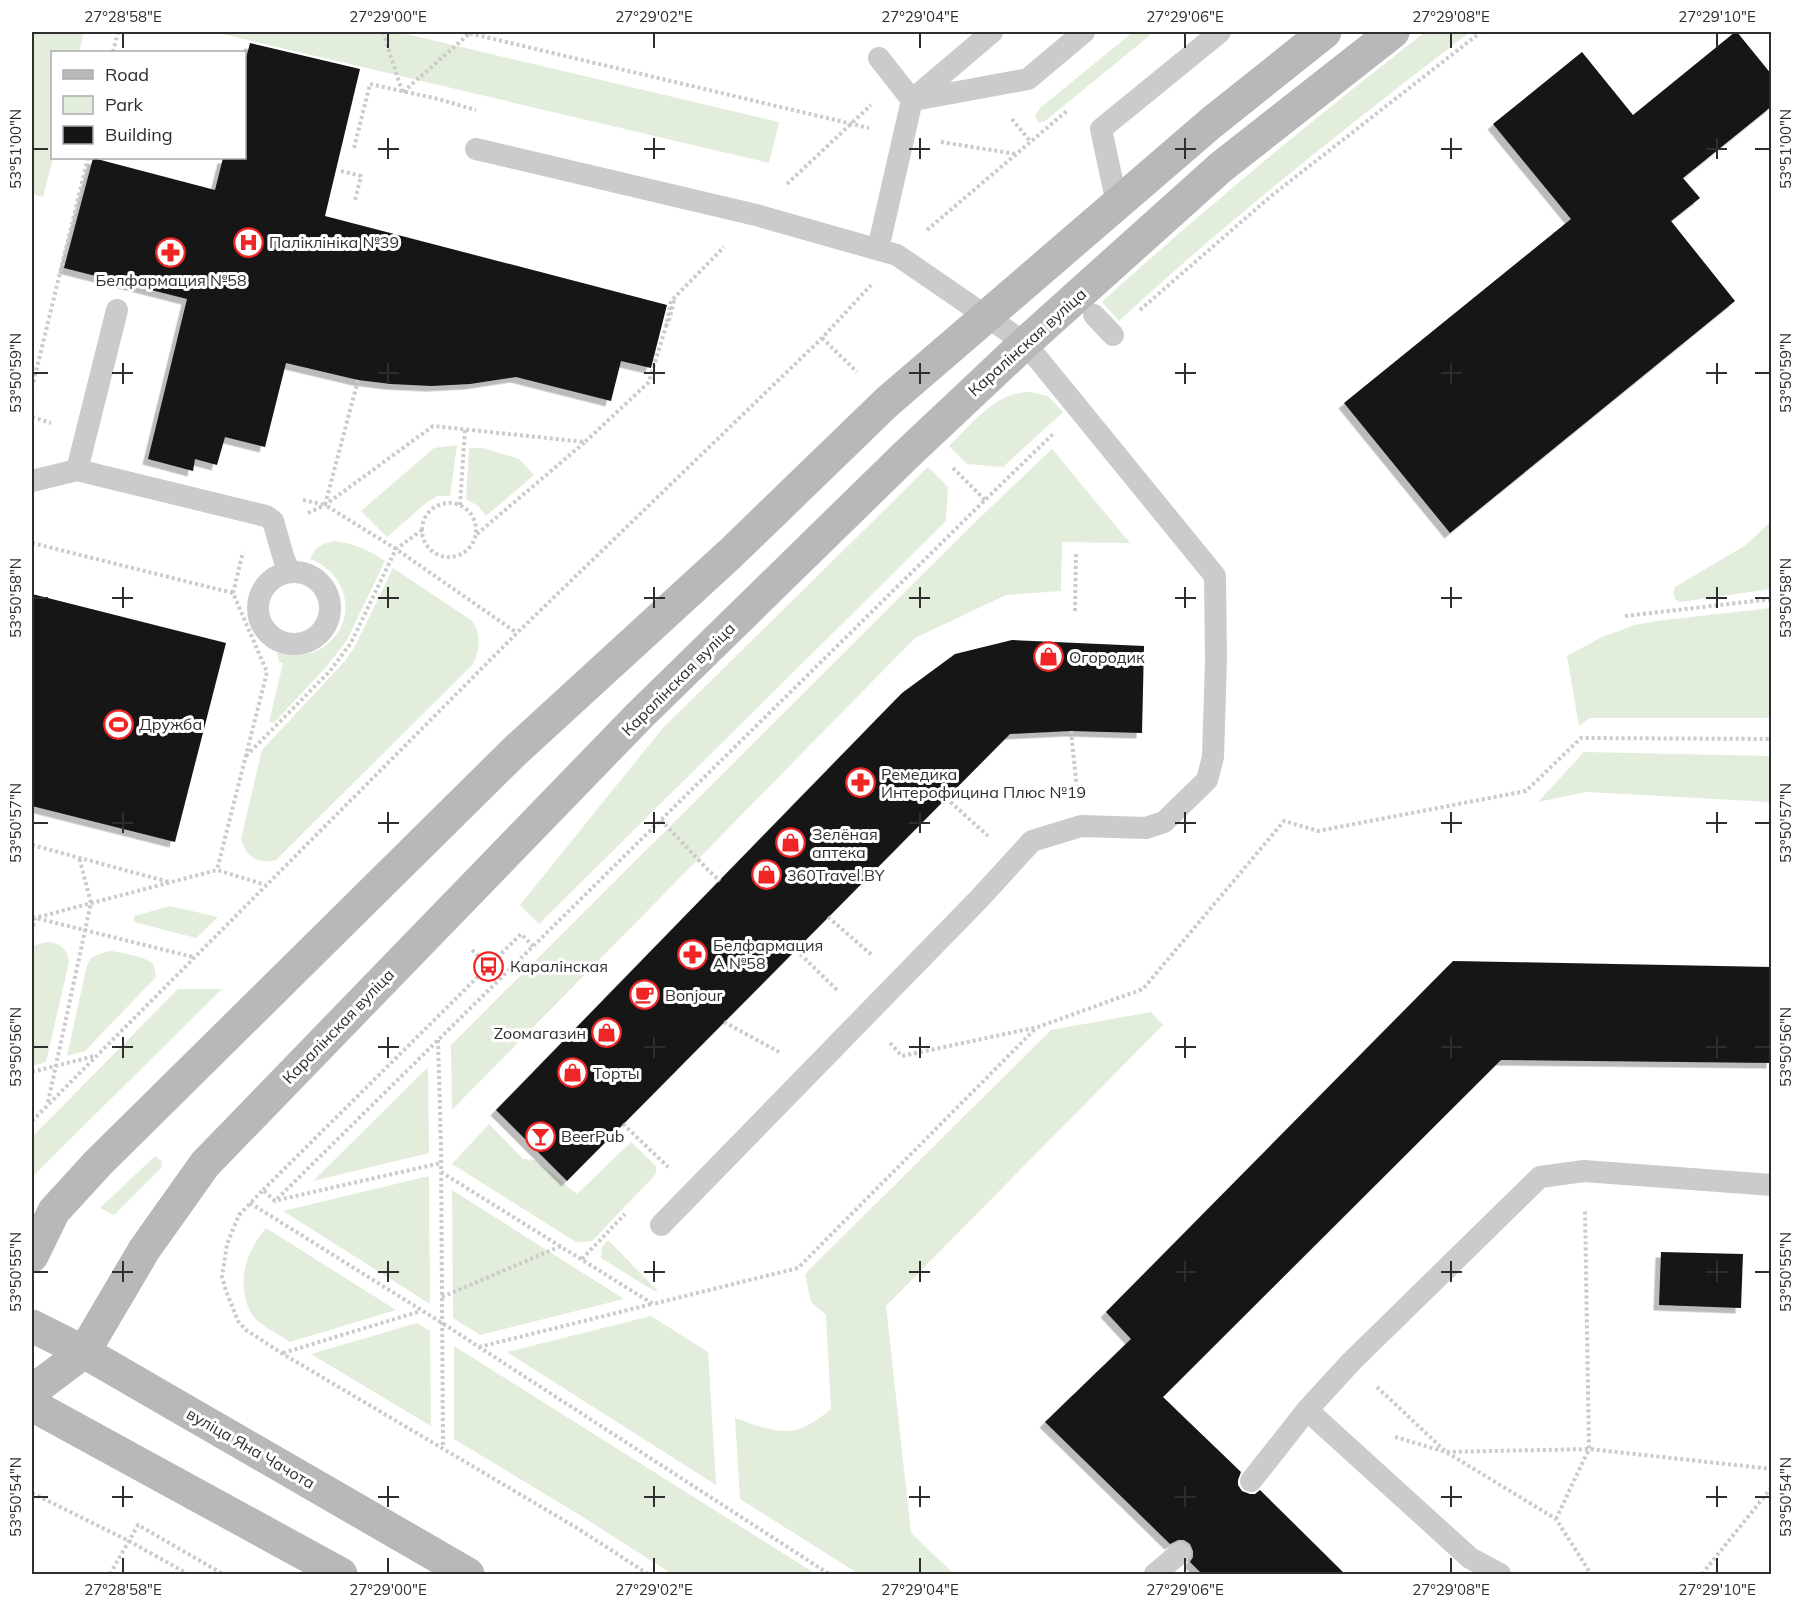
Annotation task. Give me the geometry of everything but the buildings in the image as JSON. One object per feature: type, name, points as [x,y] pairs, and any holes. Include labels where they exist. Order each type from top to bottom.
[{"type":"main road","points":[[32,1256],[54,1211],[98,1163],[516,750],[731,553],[887,402],[1211,123],[1325,32]]},
{"type":"main road","name":"Каралінская вуліца","points":[[32,1391],[84,1352],[144,1250],[205,1164],[639,716],[905,456],[1025,343],[1221,167],[1393,32]]},
{"type":"main road","name":"вуліца Яна Чачота","points":[[32,1326],[84,1352],[468,1575]]},
{"type":"main road","points":[[32,1405],[341,1575]]},
{"type":"lane","points":[[888,252],[904,136],[912,100],[992,32]]},
{"type":"lane","points":[[912,100],[1028,79],[1084,32]]},
{"type":"lane","points":[[1116,204],[1101,129],[1220,32]]},
{"type":"lane","points":[[879,58],[912,100]]},
{"type":"lane","points":[[476,149],[756,215],[888,252],[1025,343],[1215,576],[1214,746],[1207,780],[1164,822],[1146,828],[1081,826],[1032,841],[979,899],[661,1225]]},
{"type":"lane","points":[[77,470],[117,310]]},
{"type":"lane","points":[[1094,315],[1113,335]]},
{"type":"lane","points":[[32,481],[77,470],[266,516],[273,521],[284,560],[290,572]]},
{"type":"lane","points":[[1251,1482],[1307,1410],[1351,1362],[1540,1177],[1584,1171],[1772,1185]]},
{"type":"lane","points":[[1307,1410],[1470,1557],[1500,1575]]},
{"type":"lane","points":[[1155,1575],[1180,1553]]},
{"type":"path","points":[[113,51],[118,32]]},
{"type":"path","points":[[382,32],[403,92]]},
{"type":"path","points":[[464,32],[904,136],[1016,153]]},
{"type":"path","points":[[1113,335],[1270,196],[1481,32]]},
{"type":"path","points":[[403,92],[470,33]]},
{"type":"path","points":[[477,534],[585,442],[649,382],[671,301],[675,296],[897,80]]},
{"type":"path","points":[[354,148],[370,84],[465,107]]},
{"type":"path","points":[[32,1121],[517,633],[822,338],[888,252],[1064,114]]},
{"type":"path","points":[[32,388],[88,159]]},
{"type":"path","points":[[341,171],[361,176],[355,200]]},
{"type":"path","points":[[325,505],[358,380]]},
{"type":"path","points":[[275,1201],[985,500],[1080,410]]},
{"type":"path","points":[[216,870],[267,672],[233,593],[245,543],[325,505],[433,426],[585,442]]},
{"type":"path","points":[[460,504],[465,429]]},
{"type":"path","points":[[442,504],[460,504],[468,509],[477,526],[474,543],[468,550],[452,557],[435,553],[428,547],[423,539],[422,530],[427,513],[442,504]]},
{"type":"path","points":[[325,505],[396,549],[517,633]]},
{"type":"path","points":[[246,757],[341,657],[351,643],[396,549],[422,530]]},
{"type":"path","points":[[32,543],[233,593]]},
{"type":"path","points":[[1075,611],[1076,551]]},
{"type":"path","points":[[1625,616],[1772,599]]},
{"type":"path","points":[[796,950],[902,1056],[1038,1027],[1143,989],[1284,821],[1318,831],[1526,791],[1581,738],[1772,739]]},
{"type":"path","points":[[946,798],[990,838]]},
{"type":"path","points":[[661,820],[720,880]]},
{"type":"path","points":[[32,845],[170,882]]},
{"type":"path","points":[[48,1104],[91,903],[79,857]]},
{"type":"path","points":[[33,917],[216,870],[266,885]]},
{"type":"path","points":[[33,917],[193,957]]},
{"type":"path","points":[[32,932],[33,917]]},
{"type":"path","points":[[828,917],[875,958]]},
{"type":"path","points":[[533,946],[521,934],[249,1203],[239,1215],[227,1244],[222,1277],[238,1321],[246,1330],[282,1354],[577,1528],[648,1575]]},
{"type":"path","points":[[724,1022],[785,1056]]},
{"type":"path","points":[[478,1347],[798,1268],[1038,1027]]},
{"type":"path","points":[[438,1039],[443,1448]]},
{"type":"path","points":[[32,1072],[96,1055]]},
{"type":"path","points":[[623,1124],[669,1168]]},
{"type":"path","points":[[275,1201],[441,1163]]},
{"type":"path","points":[[1556,1519],[1589,1449],[1584,1171]]},
{"type":"path","points":[[441,1172],[653,1304]]},
{"type":"path","points":[[263,1190],[275,1201]]},
{"type":"path","points":[[249,1203],[442,1323],[829,1575]]},
{"type":"path","points":[[442,1297],[561,1246]]},
{"type":"path","points":[[282,1354],[421,1311]]},
{"type":"path","points":[[1351,1362],[1446,1452],[1556,1519],[1591,1575]]},
{"type":"path","points":[[1446,1452],[1589,1449],[1772,1469]]},
{"type":"path","points":[[1702,1575],[1772,1487]]},
{"type":"path","points":[[32,1493],[129,1540],[188,1575]]},
{"type":"path","points":[[110,1575],[138,1525],[223,1575]]},
{"type":"green space","points":[[32,32],[84,32],[79,51],[51,51],[53,159],[43,197],[32,194]]},
{"type":"green space","points":[[214,32],[398,32],[779,122],[769,163]]},
{"type":"green space","points":[[1133,32],[1154,32],[1045,121],[1039,123],[1035,116],[1040,108]]},
{"type":"green space","points":[[1425,32],[1470,32],[1248,208],[1119,321],[1102,302],[1261,164]]},
{"type":"green space","points":[[1030,392],[1048,396],[1063,412],[1003,467],[967,464],[949,446],[995,403],[1017,393]]},
{"type":"green space","points":[[457,445],[450,496],[437,496],[426,503],[387,537],[361,511],[434,448]]},
{"type":"green space","points":[[469,448],[484,448],[519,459],[534,475],[486,516],[478,506],[466,499]]},
{"type":"green space","points":[[1052,449],[1130,543],[1062,542],[1061,591],[1006,595],[915,638],[452,1110],[451,1045],[970,527]]},
{"type":"green space","points":[[928,467],[948,487],[946,521],[539,924],[520,905],[662,729]]},
{"type":"green space","points":[[1771,521],[1771,589],[1680,602],[1676,600],[1673,594],[1675,587],[1746,545]]},
{"type":"green space","points":[[334,541],[361,548],[385,561],[347,640],[327,666],[274,723],[269,722],[283,663],[279,662],[277,653],[300,655],[317,651],[336,635],[342,624],[345,602],[337,580],[321,564],[310,559],[319,547]]},
{"type":"green space","points":[[393,568],[471,620],[478,636],[475,660],[276,860],[263,861],[253,858],[241,839],[262,750],[345,661],[355,646]]},
{"type":"green space","points":[[1771,608],[1771,718],[1590,718],[1579,726],[1567,656],[1602,637],[1635,625]]},
{"type":"green space","points":[[1584,752],[1771,756],[1771,802],[1587,792],[1538,802]]},
{"type":"green space","points":[[170,906],[218,917],[196,938],[134,922],[134,916]]},
{"type":"green space","points":[[47,942],[56,943],[63,948],[69,962],[46,1062],[32,1066],[32,946]]},
{"type":"green space","points":[[108,951],[149,961],[154,966],[156,977],[85,1051],[67,1056],[87,965],[92,957]]},
{"type":"green space","points":[[178,989],[222,989],[32,1177],[32,1137]]},
{"type":"green space","points":[[1151,1012],[1163,1025],[886,1306],[911,1533],[954,1574],[859,1574],[740,1499],[735,1418],[775,1430],[796,1430],[818,1419],[831,1409],[826,1315],[811,1302],[805,1274],[1051,1030]]},
{"type":"green space","points":[[428,1067],[429,1153],[313,1181]]},
{"type":"green space","points":[[489,1124],[523,1159],[535,1160],[577,1194],[631,1142],[656,1166],[656,1174],[592,1241],[576,1242],[452,1164]]},
{"type":"green space","points":[[155,1156],[162,1161],[161,1168],[114,1215],[100,1208]]},
{"type":"green space","points":[[429,1176],[430,1304],[283,1211]]},
{"type":"green space","points":[[452,1190],[624,1299],[480,1335],[453,1318]]},
{"type":"green space","points":[[266,1228],[396,1310],[290,1342],[272,1331],[259,1322],[250,1311],[244,1285],[248,1259]]},
{"type":"green space","points":[[608,1240],[658,1291],[654,1291],[601,1258],[602,1247]]},
{"type":"green space","points":[[651,1316],[708,1352],[716,1485],[507,1352]]},
{"type":"green space","points":[[417,1323],[430,1331],[431,1426],[311,1354]]},
{"type":"green space","points":[[454,1346],[816,1574],[672,1574],[454,1439]]},
{"type":"place","name":"Паліклініка №39","points":[[248,242]]},
{"type":"place","name":"Белфармация №58","points":[[171,252]]},
{"type":"place","name":"Огородик","points":[[1048,657]]},
{"type":"place","name":"Дружба","points":[[118,724]]},
{"type":"place","name":"Ремедика Интерофицина Плюс №19","points":[[860,783]]},
{"type":"place","name":"Зелёная аптека","points":[[791,843]]},
{"type":"place","name":"360Travel.BY","points":[[766,875]]},
{"type":"place","name":"Белфармация А №58","points":[[692,954]]},
{"type":"place","name":"Каралінская","points":[[489,966]]},
{"type":"place","name":"Bonjour","points":[[644,995]]},
{"type":"place","name":"Zooмагазин","points":[[607,1033]]},
{"type":"place","name":"Торты","points":[[572,1073]]},
{"type":"place","name":"BeerPub","points":[[540,1136]]}]
